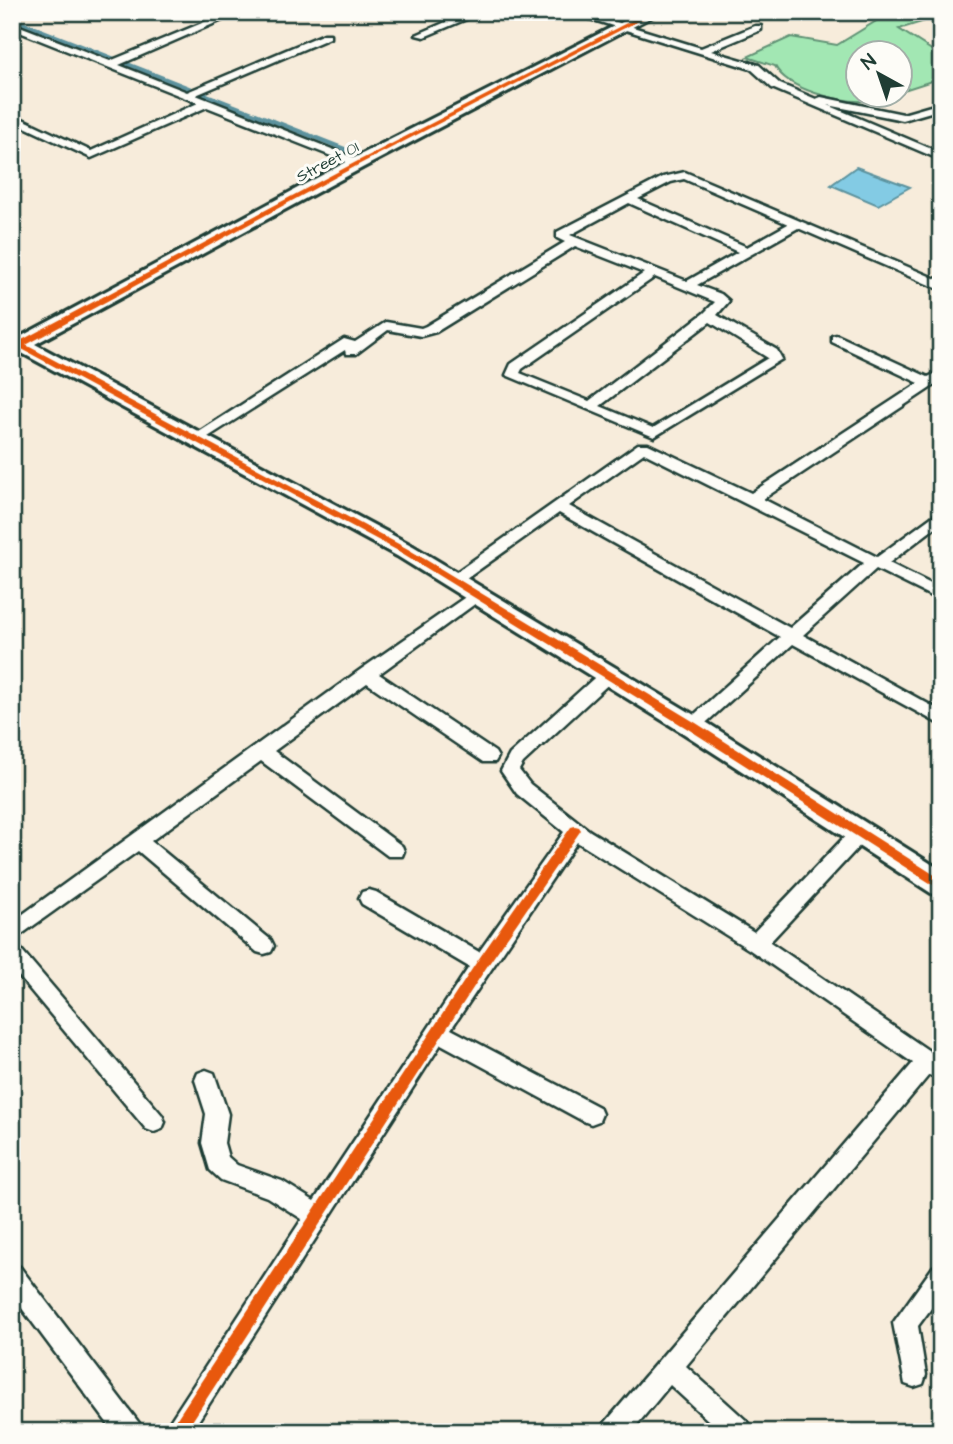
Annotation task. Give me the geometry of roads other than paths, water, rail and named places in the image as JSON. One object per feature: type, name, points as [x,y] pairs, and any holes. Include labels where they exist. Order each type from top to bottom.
[{"type":"street","points":[[421,35],[478,12]]},
{"type":"street","points":[[573,12],[755,67],[765,73],[771,83],[941,157]]},
{"type":"street","name":"Street 01","points":[[15,344],[358,163],[653,12]]},
{"type":"street","points":[[111,64],[222,18]]},
{"type":"street","points":[[12,26],[194,92],[206,103],[358,163]]},
{"type":"street","points":[[702,51],[758,28]]},
{"type":"street","points":[[194,92],[327,36]]},
{"type":"street","points":[[803,98],[850,103],[903,117],[941,106]]},
{"type":"street","points":[[12,117],[91,155],[206,103]]},
{"type":"street","points":[[590,407],[709,316],[723,301],[561,236],[667,179],[685,175],[941,286]]},
{"type":"street","points":[[629,199],[748,252]]},
{"type":"street","points":[[688,285],[797,225]]},
{"type":"street","points":[[195,439],[386,326],[421,332],[432,329],[574,241]]},
{"type":"street","points":[[654,272],[516,367],[513,375],[654,433],[775,359],[772,353],[709,316]]},
{"type":"street","points":[[837,340],[935,379]]},
{"type":"street","points":[[15,344],[292,489],[477,594],[692,726],[941,885]]},
{"type":"street","points":[[752,499],[935,379]]},
{"type":"street","points":[[453,580],[643,447],[752,499],[941,596]]},
{"type":"street","points":[[558,506],[941,719]]},
{"type":"street","points":[[692,726],[790,636],[878,562],[941,515]]},
{"type":"street","points":[[12,933],[477,594]]},
{"type":"street","points":[[366,674],[489,757]]},
{"type":"street","points":[[609,674],[516,759],[510,771],[520,789],[575,830],[756,943],[934,1066],[668,1367],[614,1432]]},
{"type":"street","points":[[261,751],[395,851]]},
{"type":"street","points":[[176,1432],[482,964],[575,830]]},
{"type":"street","points":[[756,943],[859,834]]},
{"type":"street","points":[[138,841],[264,946]]},
{"type":"street","points":[[369,898],[482,964]]},
{"type":"street","points":[[12,953],[154,1122]]},
{"type":"street","points":[[438,1032],[591,1114]]},
{"type":"street","points":[[206,1080],[217,1114],[214,1143],[218,1163],[229,1173],[274,1189],[318,1216]]},
{"type":"street","points":[[12,1275],[130,1432]]},
{"type":"street","points":[[914,1375],[905,1323],[941,1275]]},
{"type":"street","points":[[668,1367],[740,1432]]},
{"type":"water","points":[[856,167],[910,187],[878,205],[831,185]]},
{"type":"waterway","points":[[12,19],[347,150]]}]
